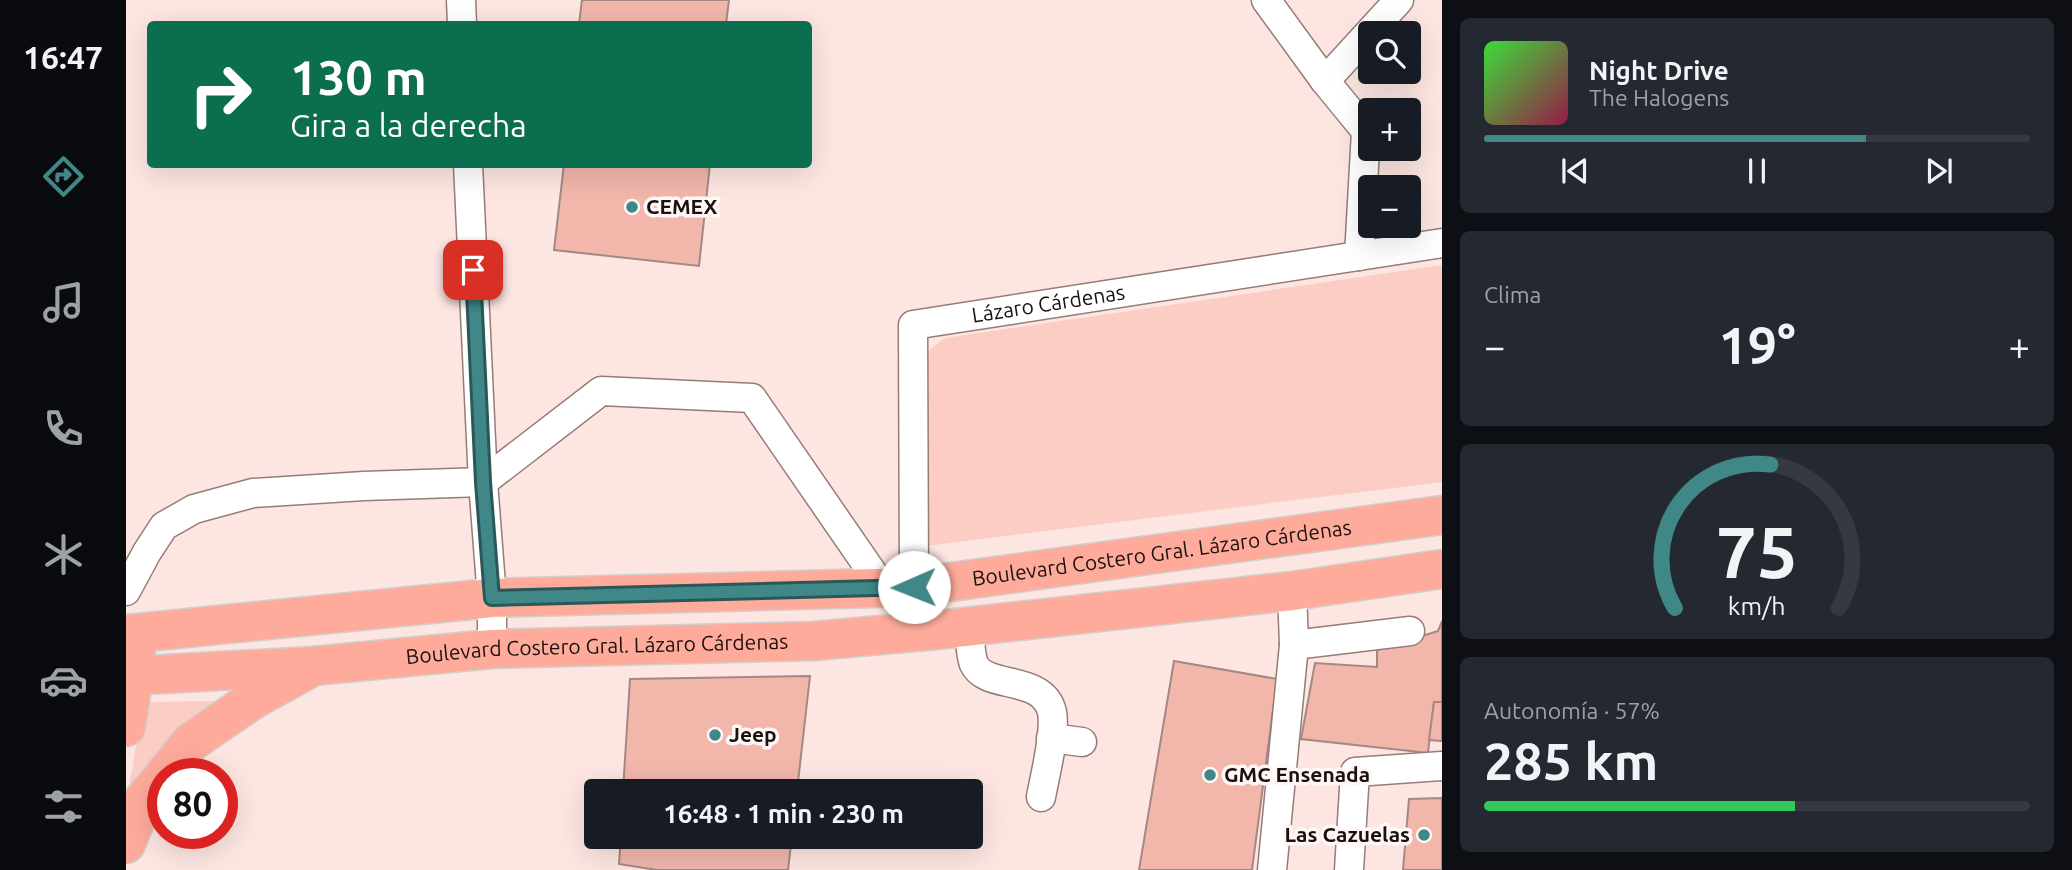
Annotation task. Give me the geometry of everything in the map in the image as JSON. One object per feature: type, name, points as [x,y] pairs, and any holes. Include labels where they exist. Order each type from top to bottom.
[{"type":"highway","name":"Boulevard Costero Gral. Lázaro Cárdenas","points":[[131,633],[492,598],[899,587],[1442,515]]},
{"type":"highway","name":"Boulevard Costero Gral. Lázaro Cárdenas","points":[[130,676],[313,666],[492,649],[814,641],[1292,591],[1442,569]]},
{"type":"highway","points":[[811,590],[814,641]]},
{"type":"highway","points":[[126,727],[131,633]]},
{"type":"highway","points":[[178,758],[191,742],[254,699],[313,666]]},
{"type":"highway","points":[[126,844],[147,796]]},
{"type":"street","points":[[461,0],[462,21]]},
{"type":"street","points":[[1266,0],[1325,81],[1366,131],[1359,256]]},
{"type":"street","points":[[1325,81],[1399,0]]},
{"type":"street","points":[[468,168],[483,482],[492,598],[492,649]]},
{"type":"street","name":"Lázaro Cárdenas","points":[[899,587],[914,326],[1442,243]]},
{"type":"street","points":[[131,633],[134,609],[127,590],[164,526],[194,509],[253,494],[364,486],[483,482],[601,390],[752,398],[899,587]]},
{"type":"street","points":[[1272,870],[1294,645],[1292,591]]},
{"type":"street","points":[[969,626],[974,664],[988,677],[1013,682],[1046,698],[1053,723],[1041,797]]},
{"type":"street","points":[[1294,645],[1410,631]]},
{"type":"street","points":[[1051,738],[1082,742]]},
{"type":"street","points":[[1349,870],[1355,772],[1442,766]]},
{"type":"shaded area","points":[[1442,265],[1442,482],[926,546],[924,354],[945,338]]},
{"type":"shaded area","points":[[217,701],[166,743],[154,758],[147,758],[147,766],[129,788],[143,702]]},
{"type":"building","points":[[582,0],[729,0],[726,21],[579,21]]},
{"type":"building","name":"CEMEX","points":[[564,168],[710,168],[699,266],[554,250]]},
{"type":"building","points":[[1442,621],[1442,702],[1434,702],[1428,753],[1301,739],[1315,663],[1377,667],[1377,650],[1438,631]]},
{"type":"building","name":"GMC Ensenada","points":[[1174,661],[1277,679],[1252,870],[1139,870]]},
{"type":"building","name":"Jeep","points":[[810,676],[798,779],[624,779],[630,679]]},
{"type":"building","points":[[1434,702],[1442,702],[1442,741],[1429,740]]},
{"type":"building","name":"Las Cazuelas","points":[[1442,798],[1442,870],[1403,870],[1409,799]]},
{"type":"building","points":[[620,849],[790,849],[788,870],[657,870],[619,864]]},
{"type":"place","name":"CEMEX","points":[[632,207]]},
{"type":"place","name":"Jeep","points":[[715,735]]},
{"type":"place","name":"GMC Ensenada","points":[[1210,775]]},
{"type":"place","name":"Las Cazuelas","points":[[1424,835]]},
{"type":"route","points":[[473,270],[483,482],[492,598],[914,587]]}]
